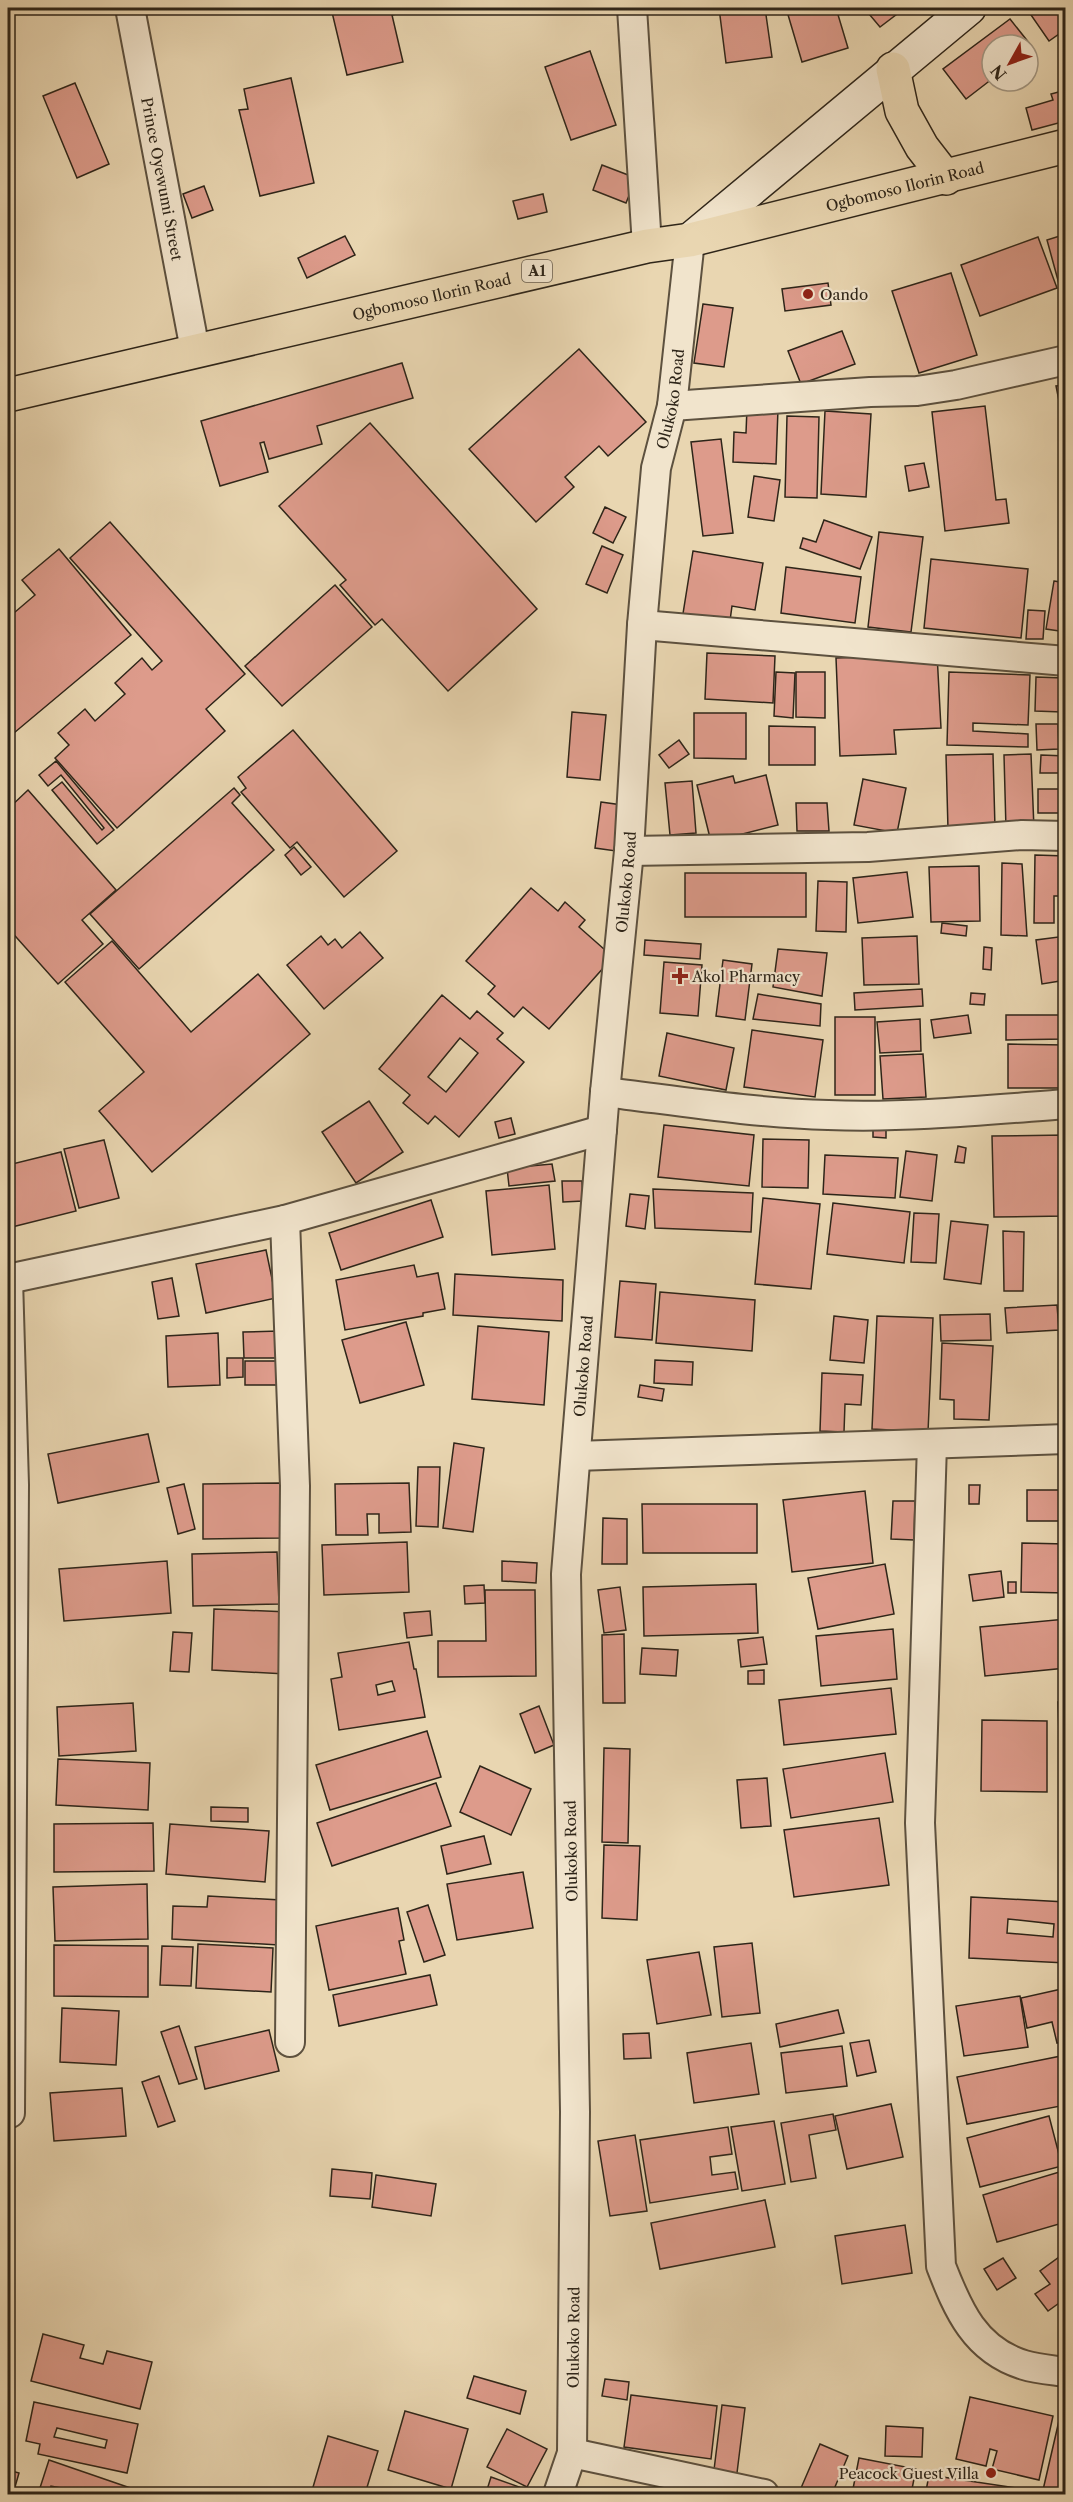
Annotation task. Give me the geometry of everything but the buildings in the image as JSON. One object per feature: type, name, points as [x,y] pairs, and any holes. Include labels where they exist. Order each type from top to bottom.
[{"type":"highway","points":[[893,69],[902,111],[922,147],[946,178]]},
{"type":"highway","name":"Ogbomoso Ilorin Road","points":[[8,395],[647,246],[690,240],[946,178],[1065,146]]},
{"type":"main road","points":[[690,240],[969,8]]},
{"type":"street","name":"Prince Oyewumi Street","points":[[130,8],[195,350]]},
{"type":"street","points":[[632,8],[647,246]]},
{"type":"street","name":"Olukoko Road","points":[[558,2494],[572,2453],[575,2112],[566,1574],[605,1092],[629,851],[642,626],[656,468],[672,406],[690,240]]},
{"type":"street","points":[[672,406],[870,392],[917,391],[956,386],[1065,360]]},
{"type":"street","points":[[642,626],[1065,661]]},
{"type":"street","points":[[629,851],[868,847],[1022,836],[1065,836]]},
{"type":"street","points":[[605,1092],[769,1112],[829,1115],[953,1113],[1065,1104]]},
{"type":"street","points":[[8,2113],[10,2113],[14,1485],[8,1279],[285,1220],[602,1130]]},
{"type":"street","points":[[285,1220],[295,1486],[290,2042]]},
{"type":"street","points":[[576,1456],[1065,1439]]},
{"type":"street","points":[[932,1444],[920,1823],[941,2266],[955,2301],[971,2329],[1000,2355],[1025,2365],[1065,2372]]},
{"type":"street","points":[[572,2453],[764,2494]]},
{"type":"place","name":"Oando","points":[[808,294]]},
{"type":"place","name":"Akol Pharmacy","points":[[680,976]]},
{"type":"place","name":"Peacock Guest Villa","points":[[991,2473]]}]
